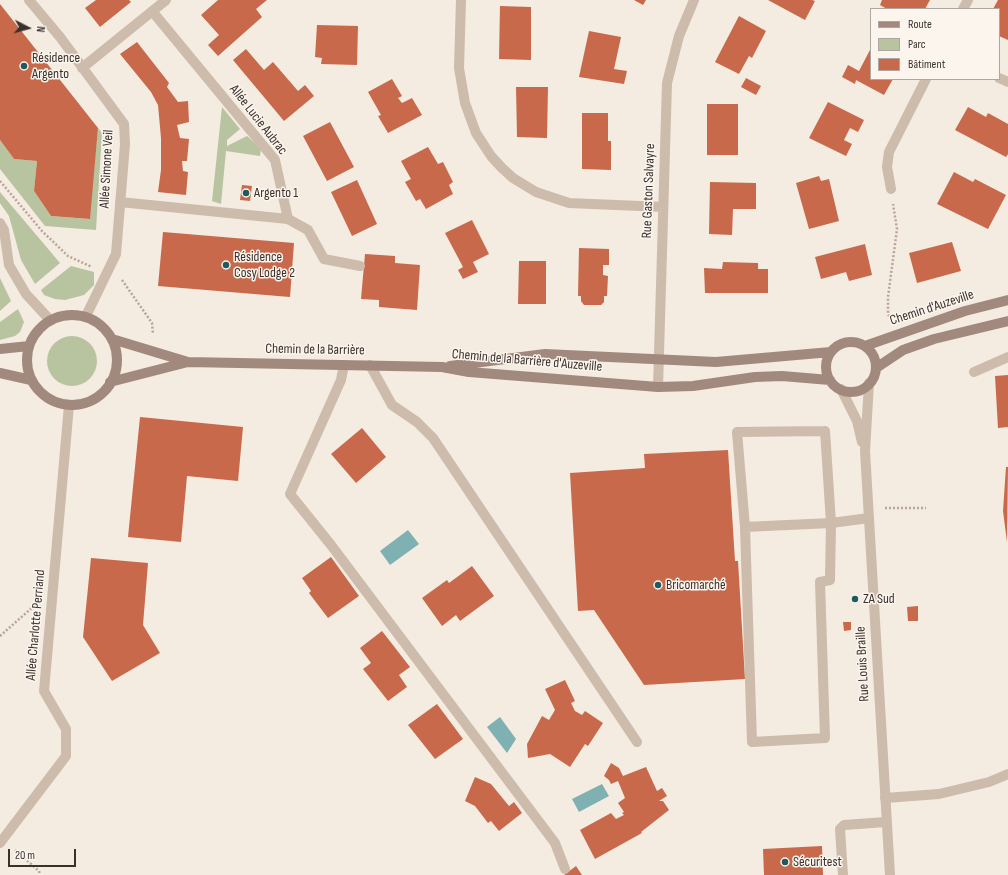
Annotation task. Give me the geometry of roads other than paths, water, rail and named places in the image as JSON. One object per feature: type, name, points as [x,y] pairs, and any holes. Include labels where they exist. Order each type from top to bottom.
[{"type":"street","name":"Allée Simone Veil","points":[[29,0],[124,124],[125,144],[116,254],[86,316]]},
{"type":"street","points":[[82,68],[166,0]]},
{"type":"street","points":[[461,0],[460,68],[465,103],[476,133],[491,156],[502,168],[513,178],[536,192],[569,203],[663,208]]},
{"type":"street","name":"Rue Gaston Salvayre","points":[[658,388],[667,83],[679,36],[694,0]]},
{"type":"street","name":"Allée Lucie Aubrac","points":[[152,11],[275,160],[288,219]]},
{"type":"street","points":[[891,189],[887,167],[889,152],[925,80]]},
{"type":"street","points":[[120,202],[288,219],[308,230],[324,259],[360,266]]},
{"type":"street","points":[[0,223],[4,230],[9,265],[26,294],[50,320]]},
{"type":"street","name":"Chemin d'Auzeville","points":[[865,346],[965,311],[1008,300]]},
{"type":"street","points":[[74,314],[86,316],[101,326],[112,339],[116,350],[117,362],[115,374],[102,394],[92,400],[81,404],[69,405],[57,403],[47,398],[38,390],[31,380],[27,369],[26,357],[29,346],[34,335],[50,320],[62,315],[74,314]]},
{"type":"street","points":[[876,368],[903,350],[934,339],[1008,321]]},
{"type":"street","name":"Chemin de la Barrière","points":[[112,339],[188,362]]},
{"type":"street","points":[[853,342],[865,346],[871,352],[876,368],[874,376],[869,383],[863,388],[855,391],[841,390],[830,380],[826,365],[831,352],[841,344],[853,342]]},
{"type":"street","points":[[0,349],[29,346]]},
{"type":"street","name":"Chemin de la Barrière d'Auzeville","points":[[442,367],[485,360],[545,354],[716,362],[831,352]]},
{"type":"street","points":[[974,372],[1008,358]]},
{"type":"street","name":"Chemin de la Barrière","points":[[110,382],[188,362],[442,367]]},
{"type":"street","points":[[344,365],[341,380],[290,494],[341,558],[555,842],[564,869]]},
{"type":"street","points":[[370,365],[392,405],[417,422],[433,438],[637,742]]},
{"type":"street","name":"Chemin de la Barrière d'Auzeville","points":[[442,367],[469,372],[658,388],[693,386],[755,377],[782,376],[830,380]]},
{"type":"street","points":[[0,373],[31,380]]},
{"type":"street","name":"Rue Louis Braille","points":[[869,383],[864,451],[890,875]]},
{"type":"street","name":"Rue Louis Braille","points":[[841,390],[857,421],[864,451]]},
{"type":"street","name":"Allée Charlotte Perriand","points":[[1,841],[66,756],[66,729],[44,691],[69,405]]},
{"type":"street","points":[[825,431],[831,523],[830,580],[820,582],[825,738],[752,742],[745,527],[737,432],[825,431]]},
{"type":"street","points":[[745,527],[831,523],[869,518]]},
{"type":"street","points":[[885,798],[939,794],[989,782],[1008,774]]},
{"type":"street","points":[[843,875],[840,830],[844,825],[886,822]]},
{"type":"water","points":[[408,530],[419,544],[390,565],[380,551]]},
{"type":"water","points":[[500,717],[516,739],[507,753],[487,727]]},
{"type":"water","points":[[602,784],[609,796],[579,812],[572,799]]},
{"type":"place","name":"Résidence Argento","points":[[24,66]]},
{"type":"place","name":"Argento 1","points":[[246,193]]},
{"type":"place","name":"Résidence Cosy Lodge 2","points":[[226,265]]},
{"type":"place","name":"Bricomarché","points":[[658,585]]},
{"type":"place","name":"ZA Sud","points":[[855,599]]},
{"type":"place","name":"Sécuritest","points":[[785,862]]}]
